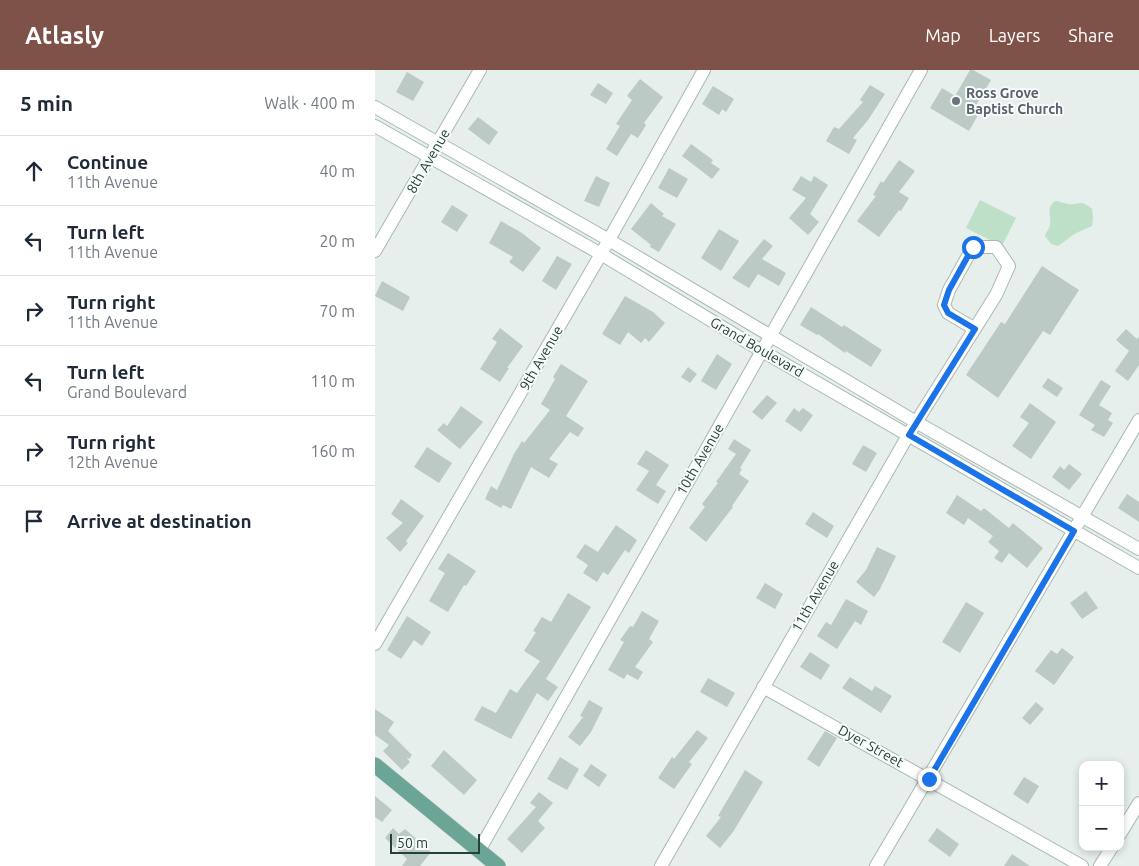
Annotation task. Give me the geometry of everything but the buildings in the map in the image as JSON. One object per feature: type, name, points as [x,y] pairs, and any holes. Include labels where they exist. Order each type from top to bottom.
[{"type":"main road","points":[[375,766],[499,866]]},
{"type":"street","name":"8th Avenue","points":[[375,251],[480,70]]},
{"type":"street","name":"9th Avenue","points":[[375,644],[601,254],[704,70]]},
{"type":"street","name":"10th Avenue","points":[[480,849],[921,70]]},
{"type":"street","name":"Grand Boulevard","points":[[375,107],[437,144],[609,240],[916,422],[1139,549]]},
{"type":"street","name":"Grand Boulevard","points":[[375,126],[601,254],[762,351],[1139,568]]},
{"type":"street","name":"11th Avenue","points":[[661,866],[916,422],[997,295],[1009,266],[996,247],[973,247],[953,282],[944,305],[948,313],[975,329]]},
{"type":"street","points":[[876,866],[1139,420]]},
{"type":"street","name":"Dyer Street","points":[[763,687],[1082,866]]},
{"type":"street","points":[[1124,827],[1139,803]]},
{"type":"street","points":[[1100,866],[1109,851]]},
{"type":"green space","points":[[980,200],[1016,218],[1002,246],[966,228]]},
{"type":"green space","points":[[1055,201],[1068,204],[1084,204],[1092,209],[1093,218],[1092,226],[1076,233],[1058,246],[1051,244],[1045,236],[1050,226],[1050,207]]},
{"type":"place","name":"Ross Grove Baptist Church","points":[[956,101]]},
{"type":"route","points":[[929,779],[1074,531],[909,435],[975,329],[948,313],[944,305],[949,290],[973,247]]}]
